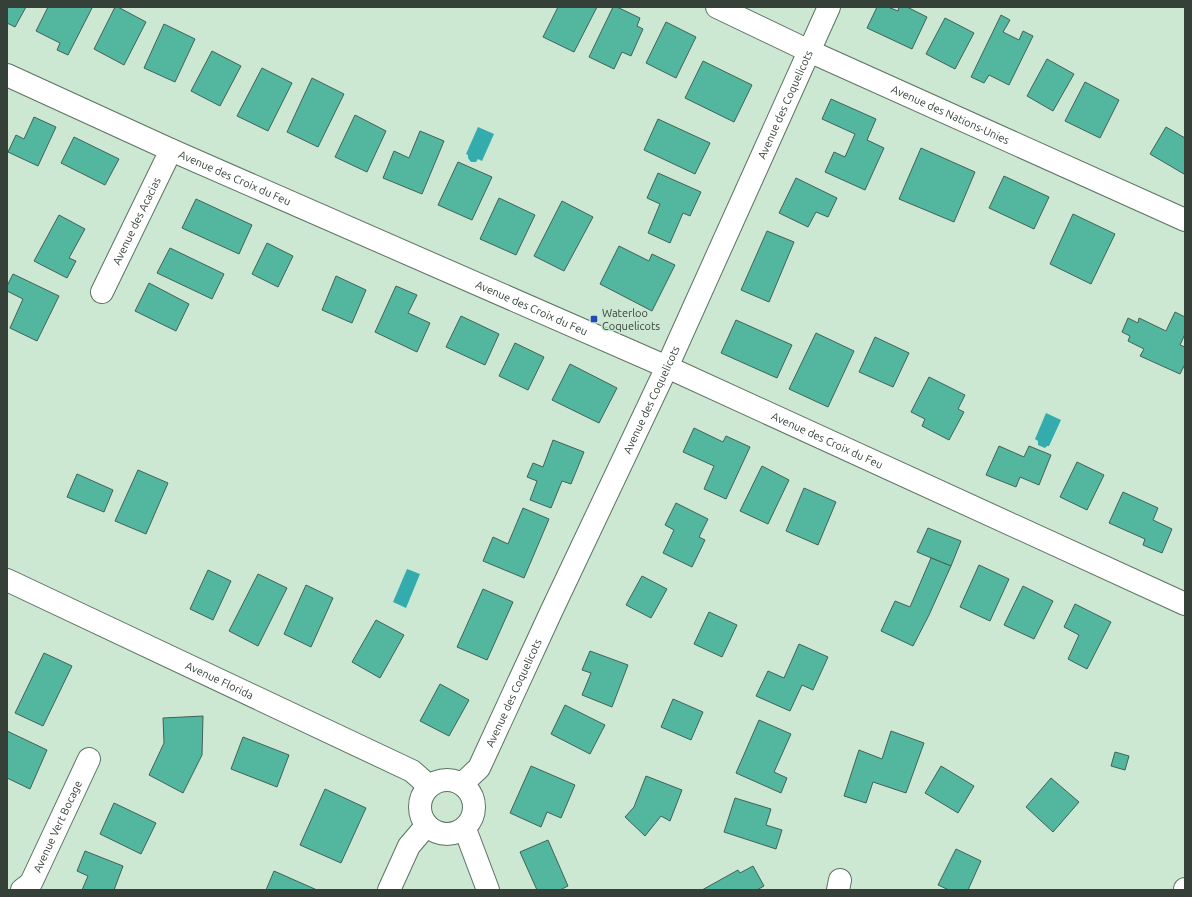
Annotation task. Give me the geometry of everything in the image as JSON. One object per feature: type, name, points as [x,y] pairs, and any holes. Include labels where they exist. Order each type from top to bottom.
[{"type":"street","name":"Avenue des Nations-Unies","points":[[717,7],[809,51],[1185,220]]},
{"type":"street","name":"Avenue des Coquelicots","points":[[462,784],[479,768],[667,367],[829,7]]},
{"type":"street","name":"Avenue des Croix du Feu","points":[[7,75],[171,150],[667,367],[1185,604]]},
{"type":"street","name":"Avenue des Acacias","points":[[102,292],[171,150]]},
{"type":"street","name":"Avenue Florida","points":[[7,580],[412,771],[429,786]]},
{"type":"street","name":"Avenue Vert Bocage","points":[[22,890],[31,883],[89,759]]},
{"type":"street","points":[[451,780],[462,784],[471,793],[475,805],[473,818],[465,829],[452,835],[438,834],[426,826],[419,813],[421,798],[429,786],[439,781],[451,780]]},
{"type":"street","points":[[389,890],[409,846],[426,826]]},
{"type":"street","points":[[465,829],[488,890]]},
{"type":"water","points":[[478,127],[494,134],[482,161],[478,159],[476,162],[471,162],[466,154]]},
{"type":"water","points":[[1046,413],[1061,420],[1049,446],[1045,448],[1038,445],[1038,441],[1035,439]]},
{"type":"water","points":[[407,569],[420,574],[406,608],[393,602]]},
{"type":"building","points":[[7,7],[26,7],[15,27],[7,23]]},
{"type":"building","points":[[48,7],[92,8],[68,55],[57,50],[60,43],[36,31]]},
{"type":"building","points":[[115,7],[118,7],[146,22],[124,65],[94,49]]},
{"type":"building","points":[[558,7],[597,7],[574,52],[543,37]]},
{"type":"building","points":[[613,7],[617,7],[640,18],[637,26],[643,29],[631,56],[622,52],[614,69],[589,57]]},
{"type":"building","points":[[877,7],[888,7],[898,11],[899,7],[907,7],[927,17],[912,49],[867,28]]},
{"type":"building","points":[[1001,15],[1010,20],[1003,32],[1019,40],[1023,31],[1033,36],[1009,85],[989,75],[984,83],[971,77]]},
{"type":"building","points":[[945,18],[974,33],[955,69],[926,54]]},
{"type":"building","points":[[666,22],[696,37],[676,78],[646,63]]},
{"type":"building","points":[[164,24],[195,39],[175,82],[144,68]]},
{"type":"building","points":[[212,51],[241,66],[220,106],[191,91]]},
{"type":"building","points":[[1047,59],[1074,74],[1053,111],[1027,96]]},
{"type":"building","points":[[703,61],[752,85],[734,122],[685,98]]},
{"type":"building","points":[[262,68],[292,83],[268,131],[237,116]]},
{"type":"building","points":[[312,78],[344,94],[318,147],[287,132]]},
{"type":"building","points":[[1085,82],[1119,100],[1100,138],[1065,121]]},
{"type":"building","points":[[831,99],[876,119],[867,140],[884,148],[865,190],[825,172],[834,152],[845,157],[855,134],[822,119]]},
{"type":"building","points":[[355,115],[386,131],[367,172],[335,157]]},
{"type":"building","points":[[34,117],[56,127],[38,166],[8,152],[16,135],[24,139]]},
{"type":"building","points":[[658,119],[710,143],[695,174],[644,150]]},
{"type":"building","points":[[1166,127],[1185,138],[1184,174],[1150,154]]},
{"type":"building","points":[[420,131],[444,141],[422,194],[383,178],[394,151],[409,158]]},
{"type":"building","points":[[74,137],[119,159],[105,185],[61,163]]},
{"type":"building","points":[[921,148],[975,172],[954,222],[899,199]]},
{"type":"building","points":[[458,162],[492,177],[472,220],[438,205]]},
{"type":"building","points":[[658,173],[701,192],[690,216],[683,213],[670,243],[648,233],[660,204],[647,198]]},
{"type":"building","points":[[1004,176],[1049,197],[1034,229],[989,208]]},
{"type":"building","points":[[796,178],[837,198],[828,217],[816,212],[808,227],[779,213]]},
{"type":"building","points":[[499,198],[535,215],[516,255],[480,239]]},
{"type":"building","points":[[196,199],[252,225],[239,254],[182,228]]},
{"type":"building","points":[[562,201],[593,217],[564,271],[534,256]]},
{"type":"building","points":[[1073,214],[1115,234],[1091,284],[1050,264]]},
{"type":"building","points":[[59,215],[85,229],[69,258],[76,261],[67,278],[34,261]]},
{"type":"building","points":[[767,231],[794,242],[769,302],[741,290]]},
{"type":"building","points":[[267,243],[293,256],[278,287],[252,274]]},
{"type":"building","points":[[619,246],[649,261],[652,254],[675,265],[652,311],[600,284]]},
{"type":"building","points":[[170,248],[224,274],[212,299],[157,273]]},
{"type":"building","points":[[13,274],[59,296],[37,341],[10,328],[23,299],[7,291],[7,286]]},
{"type":"building","points":[[336,276],[366,290],[352,323],[322,310]]},
{"type":"building","points":[[149,283],[189,304],[176,331],[135,311]]},
{"type":"building","points":[[396,286],[417,295],[408,313],[430,323],[417,352],[375,332]]},
{"type":"building","points":[[1175,312],[1185,317],[1185,334],[1180,345],[1185,347],[1185,364],[1180,374],[1140,356],[1144,349],[1128,341],[1130,336],[1122,332],[1128,318],[1138,323],[1139,318],[1166,331]]},
{"type":"building","points":[[461,316],[499,334],[485,365],[446,347]]},
{"type":"building","points":[[736,320],[792,345],[777,378],[721,353]]},
{"type":"building","points":[[816,333],[854,351],[828,407],[789,389]]},
{"type":"building","points":[[875,337],[909,353],[893,387],[859,372]]},
{"type":"building","points":[[515,343],[544,357],[528,390],[499,376]]},
{"type":"building","points":[[570,364],[617,388],[599,423],[552,400]]},
{"type":"building","points":[[929,377],[965,395],[958,409],[964,412],[949,440],[922,426],[925,419],[911,412]]},
{"type":"building","points":[[694,428],[723,442],[726,436],[750,447],[726,499],[704,489],[714,466],[683,452]]},
{"type":"building","points":[[553,440],[584,452],[571,484],[562,481],[551,508],[530,500],[537,481],[527,477],[533,463],[543,467]]},
{"type":"building","points":[[999,446],[1024,457],[1029,446],[1051,455],[1039,485],[1020,477],[1016,487],[986,475]]},
{"type":"building","points":[[1077,462],[1104,475],[1087,510],[1060,497]]},
{"type":"building","points":[[762,466],[789,480],[768,524],[740,511]]},
{"type":"building","points":[[138,470],[168,483],[146,534],[115,521]]},
{"type":"building","points":[[77,474],[113,490],[104,512],[67,497]]},
{"type":"building","points":[[804,488],[836,502],[818,545],[786,531]]},
{"type":"building","points":[[1123,492],[1158,508],[1153,520],[1172,529],[1162,553],[1143,545],[1145,539],[1109,523]]},
{"type":"building","points":[[676,503],[708,519],[699,537],[705,540],[692,567],[663,553],[674,530],[665,525]]},
{"type":"building","points":[[523,508],[549,519],[524,578],[483,561],[493,537],[508,544]]},
{"type":"building","points":[[928,528],[961,541],[951,566],[917,552]]},
{"type":"building","points":[[931,558],[951,566],[913,646],[881,631],[895,601],[910,607]]},
{"type":"building","points":[[979,565],[1009,579],[990,621],[960,607]]},
{"type":"building","points":[[208,570],[231,581],[213,620],[190,609]]},
{"type":"building","points":[[258,574],[287,588],[258,646],[229,631]]},
{"type":"building","points":[[642,576],[667,589],[651,618],[626,605]]},
{"type":"building","points":[[306,585],[333,598],[311,647],[284,634]]},
{"type":"building","points":[[1023,586],[1053,601],[1034,639],[1004,625]]},
{"type":"building","points":[[483,589],[513,602],[487,660],[457,647]]},
{"type":"building","points":[[1075,604],[1111,622],[1087,669],[1068,659],[1079,635],[1064,627]]},
{"type":"building","points":[[709,612],[737,625],[722,657],[694,644]]},
{"type":"building","points":[[376,620],[404,635],[380,678],[352,662]]},
{"type":"building","points":[[799,644],[828,657],[813,690],[802,685],[790,711],[756,696],[768,671],[784,678]]},
{"type":"building","points":[[590,651],[628,665],[612,707],[582,695],[591,673],[582,670]]},
{"type":"building","points":[[44,653],[72,666],[43,726],[15,713]]},
{"type":"building","points":[[440,684],[469,700],[449,736],[420,721]]},
{"type":"building","points":[[673,699],[703,712],[691,740],[661,727]]},
{"type":"building","points":[[565,705],[605,725],[590,754],[551,734]]},
{"type":"building","points":[[203,716],[202,755],[183,793],[149,775],[164,743],[163,718]]},
{"type":"building","points":[[759,720],[791,734],[774,772],[787,778],[781,793],[736,773]]},
{"type":"building","points":[[7,731],[47,750],[30,789],[7,778]]},
{"type":"building","points":[[891,731],[924,743],[906,793],[873,782],[866,803],[844,796],[859,750],[882,759]]},
{"type":"building","points":[[243,737],[289,755],[277,787],[231,769]]},
{"type":"building","points":[[1115,752],[1129,756],[1125,770],[1111,766]]},
{"type":"building","points":[[531,766],[575,785],[561,818],[547,812],[541,827],[510,813]]},
{"type":"building","points":[[941,766],[974,786],[958,813],[925,793]]},
{"type":"building","points":[[646,776],[682,790],[670,821],[661,816],[645,836],[625,817],[634,807]]},
{"type":"building","points":[[1051,778],[1079,802],[1053,832],[1026,807]]},
{"type":"building","points":[[325,789],[366,808],[341,863],[300,845]]},
{"type":"building","points":[[735,798],[771,809],[766,825],[782,830],[776,849],[724,832]]},
{"type":"building","points":[[114,803],[156,823],[141,854],[100,834]]},
{"type":"building","points":[[548,840],[568,886],[560,890],[537,890],[520,852]]},
{"type":"building","points":[[956,849],[981,861],[968,890],[949,890],[938,885]]},
{"type":"building","points":[[85,851],[123,866],[114,890],[82,890],[88,876],[77,871]]},
{"type":"building","points":[[753,866],[764,886],[757,890],[702,890],[738,870],[740,873]]},
{"type":"building","points":[[274,871],[317,890],[266,890]]},
{"type":"place","name":"Waterloo Coquelicots","points":[[594,319]]}]
